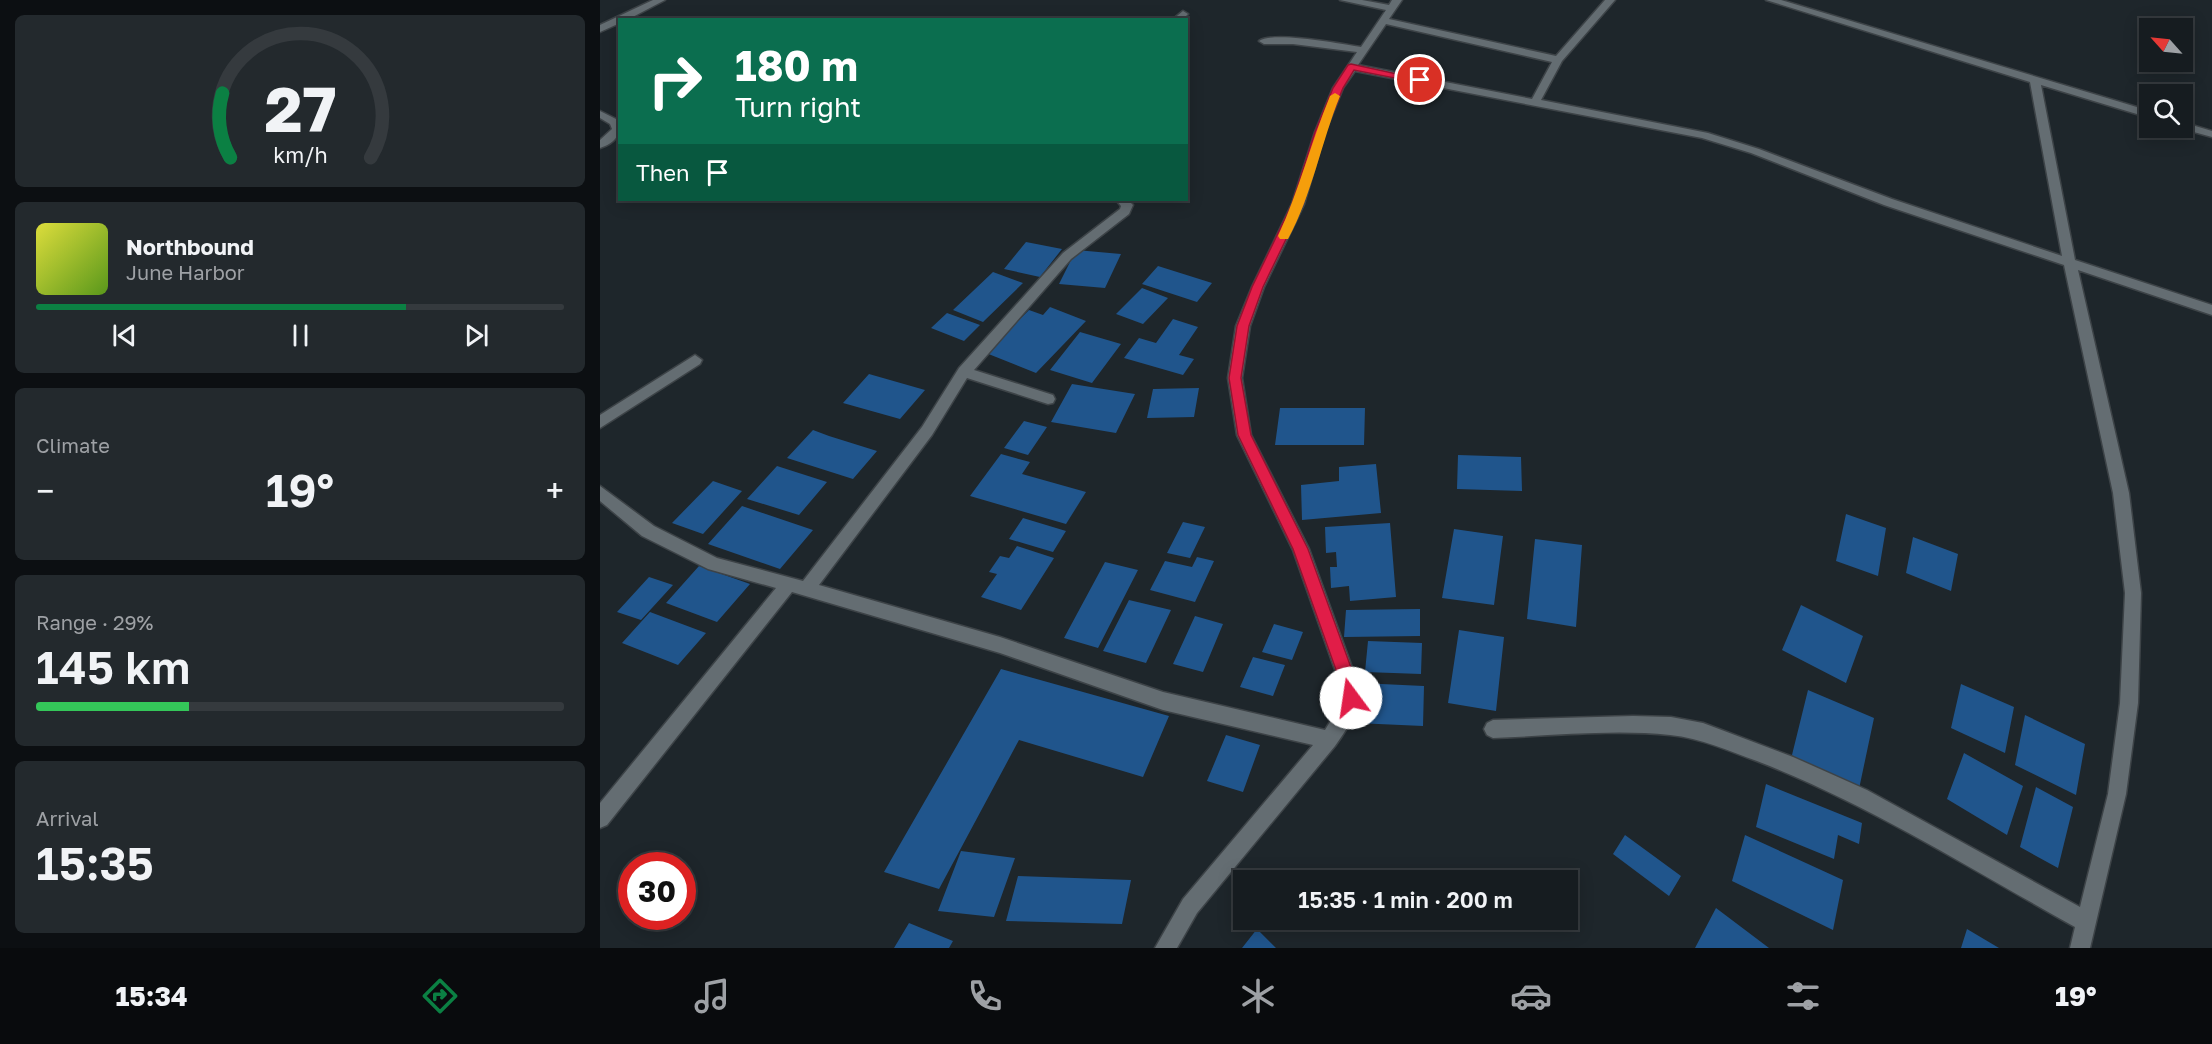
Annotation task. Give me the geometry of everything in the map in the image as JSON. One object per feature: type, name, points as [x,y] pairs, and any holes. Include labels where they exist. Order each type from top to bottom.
[{"type":"street","points":[[623,18],[660,0]]},
{"type":"street","points":[[1345,0],[1391,9],[1558,60]]},
{"type":"street","points":[[1535,102],[1558,60],[1610,0]]},
{"type":"street","points":[[1771,0],[2139,112]]},
{"type":"street","points":[[1165,948],[1190,906],[1329,740],[1345,716],[1351,698],[1349,684],[1300,549],[1244,435],[1235,378],[1243,326],[1254,297],[1288,229],[1320,132],[1338,88],[1361,50],[1391,9]]},
{"type":"street","points":[[600,29],[618,20]]},
{"type":"street","points":[[1264,41],[1293,41],[1361,50]]},
{"type":"street","points":[[1351,67],[1704,135],[1755,151],[1888,202],[2212,310]]},
{"type":"street","points":[[2035,81],[2070,264],[2121,493],[2133,592],[2129,703],[2117,794],[2080,948]]},
{"type":"street","points":[[600,114],[615,122],[617,129],[613,136],[600,145]]},
{"type":"street","points":[[2193,128],[2212,134]]},
{"type":"street","points":[[806,589],[927,431],[964,372],[1071,251],[1125,211],[1127,205],[1123,201]]},
{"type":"street","points":[[600,422],[695,360]]},
{"type":"street","points":[[964,372],[1048,399]]},
{"type":"street","points":[[600,492],[648,531],[714,564],[1000,645],[1163,701],[1329,740]]},
{"type":"street","points":[[600,818],[789,584]]},
{"type":"street","points":[[1493,729],[1633,725],[1671,726],[1703,732],[1793,766],[1860,797],[2086,922]]},
{"type":"building","points":[[1026,242],[1062,249],[1040,277],[1004,269]]},
{"type":"building","points":[[1076,250],[1121,254],[1105,288],[1059,284]]},
{"type":"building","points":[[1158,266],[1212,283],[1197,302],[1142,284]]},
{"type":"building","points":[[993,272],[1023,283],[983,322],[953,310]]},
{"type":"building","points":[[1142,288],[1168,298],[1143,324],[1116,314]]},
{"type":"building","points":[[1050,307],[1086,321],[1036,373],[986,353],[1029,310],[1043,315]]},
{"type":"building","points":[[947,313],[980,325],[964,341],[931,328]]},
{"type":"building","points":[[1173,319],[1198,327],[1179,355],[1194,359],[1183,375],[1124,358],[1139,338],[1156,343]]},
{"type":"building","points":[[1080,332],[1121,344],[1092,383],[1050,370]]},
{"type":"building","points":[[869,374],[925,390],[900,419],[843,403]]},
{"type":"building","points":[[1072,384],[1135,394],[1116,433],[1051,422]]},
{"type":"building","points":[[1199,388],[1194,417],[1147,418],[1153,389]]},
{"type":"building","points":[[1280,408],[1365,408],[1364,445],[1275,445]]},
{"type":"building","points":[[1024,421],[1047,427],[1028,455],[1004,448]]},
{"type":"building","points":[[813,430],[877,451],[853,479],[787,458]]},
{"type":"building","points":[[1001,454],[1030,462],[1022,474],[1086,492],[1066,524],[970,496]]},
{"type":"building","points":[[1458,455],[1521,457],[1522,491],[1457,489]]},
{"type":"building","points":[[1376,464],[1381,513],[1302,520],[1301,485],[1339,481],[1339,467]]},
{"type":"building","points":[[777,466],[827,482],[799,515],[747,499]]},
{"type":"building","points":[[713,481],[742,491],[703,534],[672,523]]},
{"type":"building","points":[[742,506],[813,530],[780,569],[708,544]]},
{"type":"building","points":[[1846,514],[1886,528],[1878,576],[1836,561]]},
{"type":"building","points":[[1023,518],[1066,531],[1053,552],[1009,539]]},
{"type":"building","points":[[1183,522],[1205,527],[1190,558],[1167,553]]},
{"type":"building","points":[[1390,523],[1396,597],[1350,601],[1349,586],[1331,588],[1330,567],[1337,567],[1336,552],[1326,553],[1325,527]]},
{"type":"building","points":[[1454,529],[1503,536],[1494,605],[1442,598]]},
{"type":"building","points":[[1913,537],[1958,554],[1951,591],[1906,573]]},
{"type":"building","points":[[1535,539],[1582,545],[1576,627],[1527,619]]},
{"type":"building","points":[[1017,546],[1054,558],[1021,610],[981,597],[997,574],[989,572],[1000,556],[1009,558]]},
{"type":"building","points":[[1197,557],[1214,561],[1195,602],[1150,590],[1165,561],[1192,567]]},
{"type":"building","points":[[1105,562],[1138,570],[1098,648],[1064,638]]},
{"type":"building","points":[[699,566],[750,584],[717,622],[666,603]]},
{"type":"building","points":[[649,577],[673,585],[641,620],[617,612]]},
{"type":"building","points":[[1129,600],[1171,610],[1146,663],[1103,651]]},
{"type":"building","points":[[1801,605],[1863,636],[1846,683],[1782,650]]},
{"type":"building","points":[[1420,609],[1420,636],[1344,637],[1346,610]]},
{"type":"building","points":[[650,612],[706,633],[678,665],[622,643]]},
{"type":"building","points":[[1195,616],[1223,624],[1203,672],[1173,664]]},
{"type":"building","points":[[1274,624],[1303,632],[1292,660],[1262,652]]},
{"type":"building","points":[[1459,630],[1504,637],[1496,711],[1448,703]]},
{"type":"building","points":[[1368,641],[1422,643],[1421,674],[1365,672]]},
{"type":"building","points":[[1253,657],[1285,665],[1273,696],[1240,687]]},
{"type":"building","points":[[1001,669],[1169,716],[1143,777],[1019,740],[939,889],[884,872]]},
{"type":"building","points":[[1360,683],[1424,686],[1423,726],[1356,723]]},
{"type":"building","points":[[1961,684],[2014,707],[2005,753],[1951,728]]},
{"type":"building","points":[[1808,690],[1874,718],[1859,789],[1791,759]]},
{"type":"building","points":[[2025,715],[2085,744],[2076,795],[2015,765]]},
{"type":"building","points":[[1226,735],[1260,745],[1243,792],[1207,781]]},
{"type":"building","points":[[1964,753],[2023,786],[2007,835],[1947,799]]},
{"type":"building","points":[[1766,784],[1862,823],[1859,844],[1838,835],[1834,859],[1756,827]]},
{"type":"building","points":[[2036,787],[2073,807],[2058,868],[2020,847]]},
{"type":"building","points":[[1625,835],[1681,876],[1669,896],[1613,854]]},
{"type":"building","points":[[1745,835],[1843,880],[1833,930],[1732,881]]},
{"type":"building","points":[[961,851],[1015,858],[994,917],[938,911]]},
{"type":"building","points":[[1018,876],[1131,880],[1122,924],[1006,921]]},
{"type":"building","points":[[1716,908],[1769,948],[1695,948]]},
{"type":"building","points":[[909,923],[953,941],[949,948],[894,948]]},
{"type":"building","points":[[1967,929],[1999,948],[1961,948]]},
{"type":"building","points":[[1258,930],[1276,948],[1242,948]]},
{"type":"slow traffic","points":[[1284,236],[1298,204],[1320,132],[1335,96]]},
{"type":"route","points":[[1351,698],[1349,684],[1336,645],[1300,549],[1244,435],[1235,378],[1243,326],[1270,261],[1288,229],[1320,132],[1338,88],[1351,67],[1420,80]]}]
